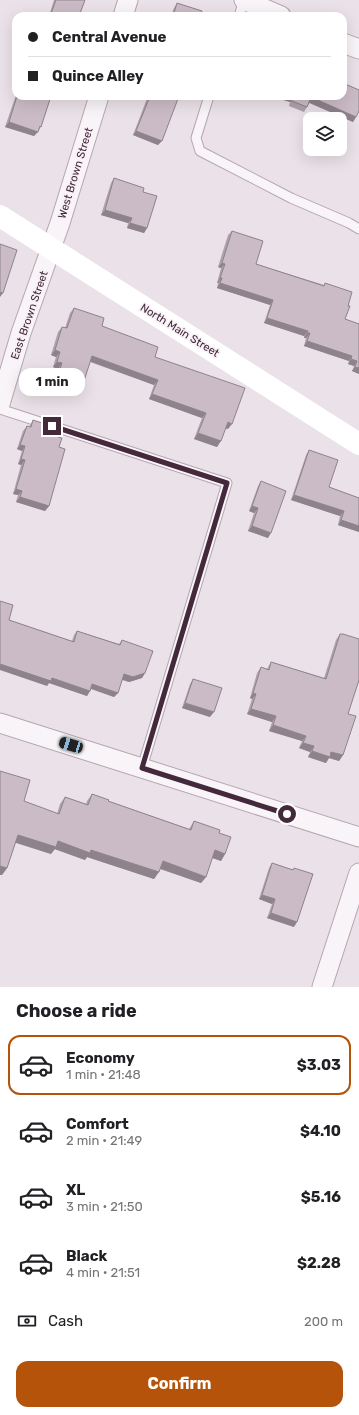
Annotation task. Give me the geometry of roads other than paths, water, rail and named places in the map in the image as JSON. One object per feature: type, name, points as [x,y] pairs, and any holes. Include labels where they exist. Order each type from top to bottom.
[{"type":"street","points":[[124,12],[128,0]]},
{"type":"street","points":[[244,0],[272,12]]},
{"type":"street","points":[[347,45],[359,50]]},
{"type":"street","name":"West Brown Street","points":[[51,249],[98,100]]},
{"type":"street","name":"North Main Street","points":[[0,216],[359,444]]},
{"type":"street","name":"East Brown Street","points":[[0,404],[22,333],[51,249]]},
{"type":"street","points":[[0,723],[359,837]]},
{"type":"street","points":[[322,987],[359,873]]},
{"type":"lane","points":[[240,12],[244,0]]},
{"type":"lane","points":[[209,100],[196,138],[200,150],[291,198],[349,223],[359,229]]},
{"type":"lane","points":[[0,408],[227,483],[142,768]]}]
